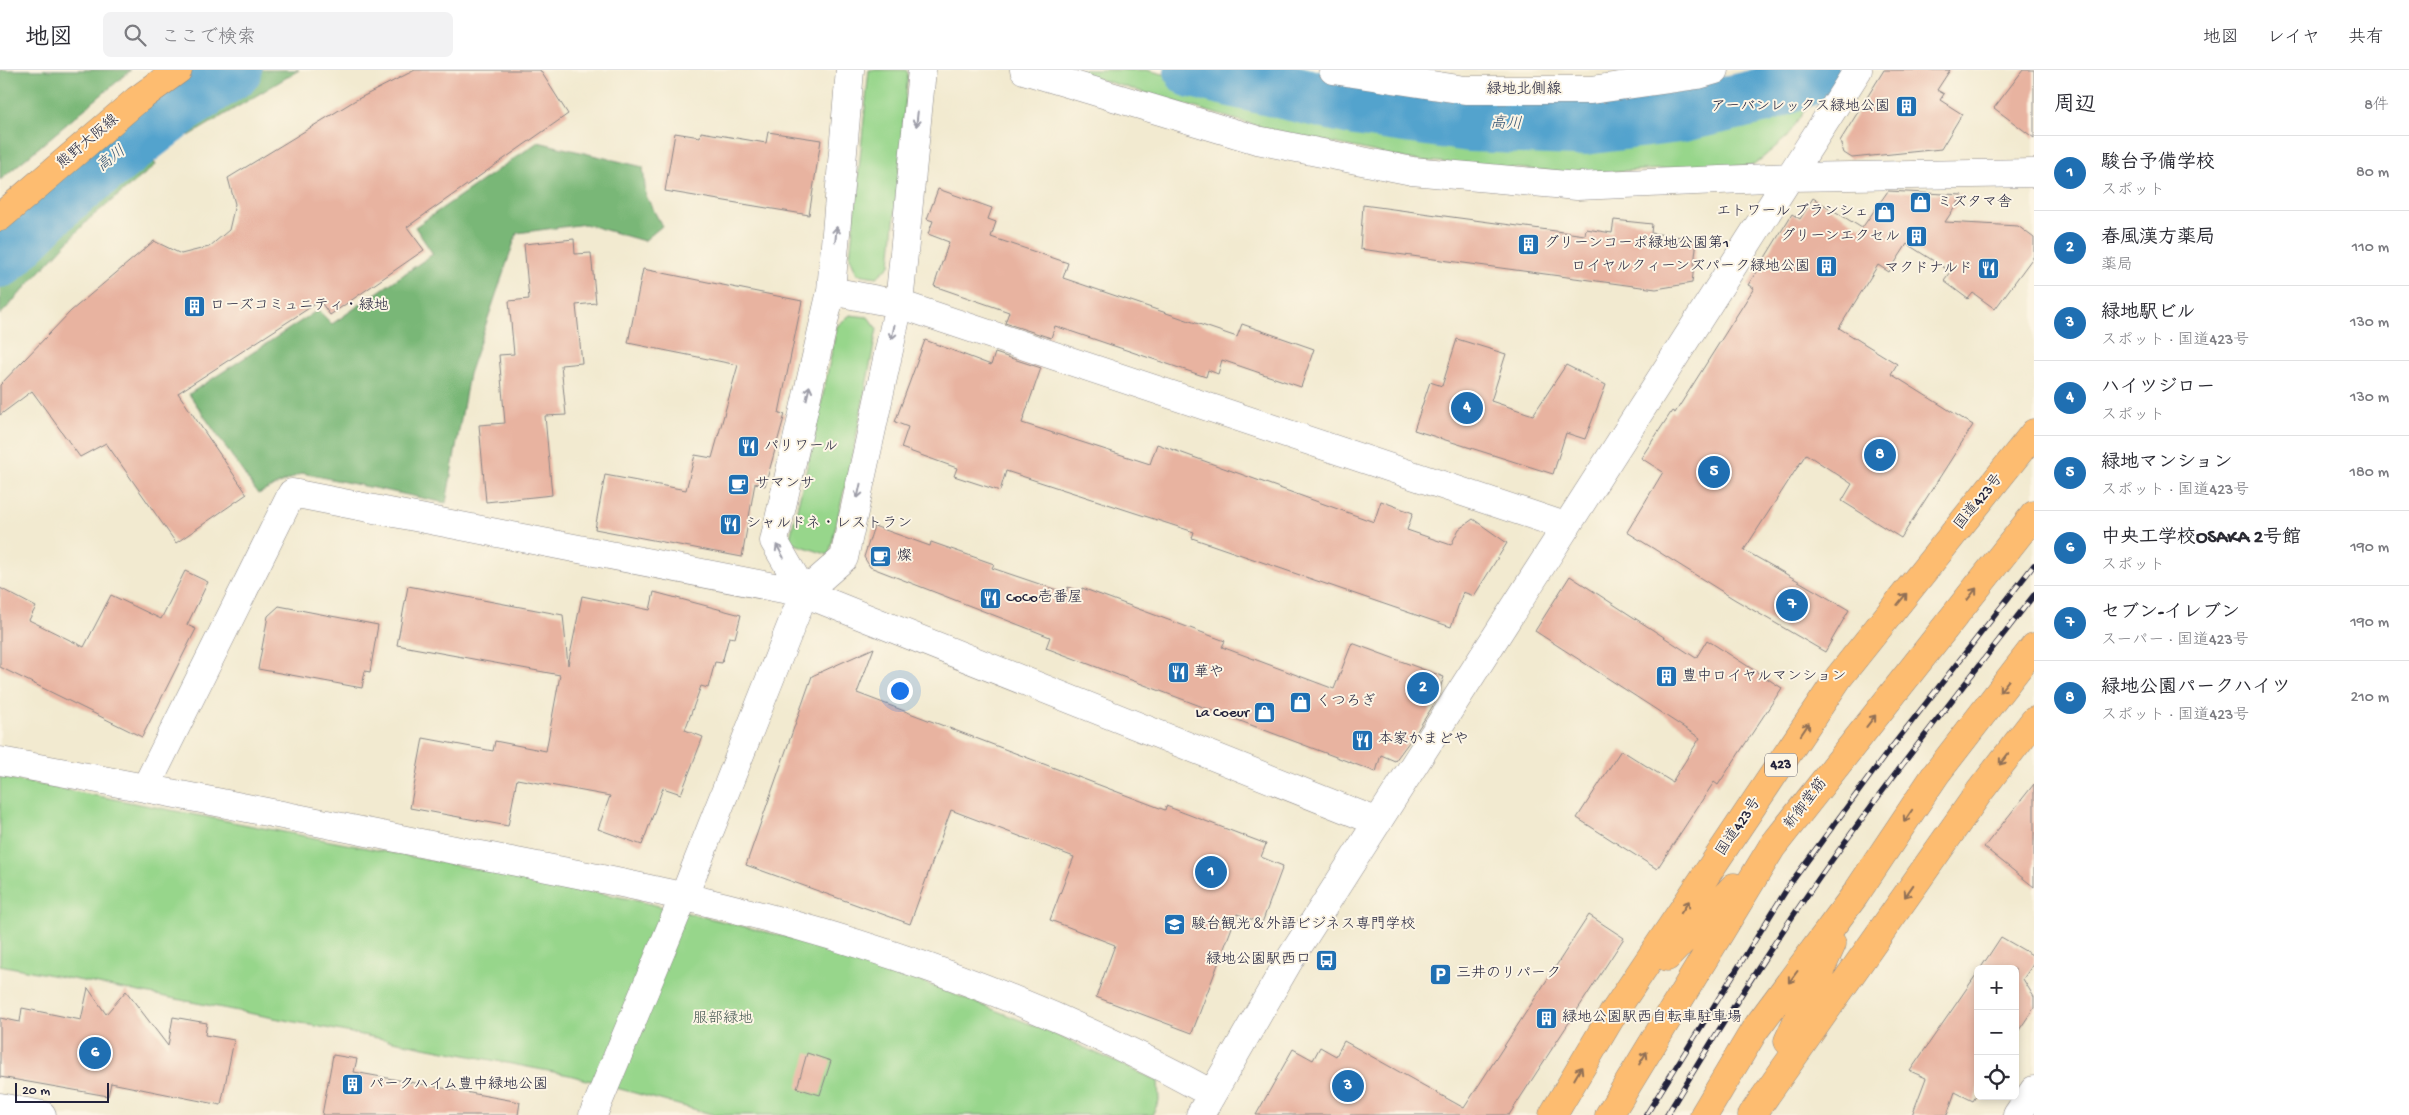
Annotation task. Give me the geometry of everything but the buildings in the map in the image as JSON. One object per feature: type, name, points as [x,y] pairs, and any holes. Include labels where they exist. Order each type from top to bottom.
[{"type":"main road","name":"熊野大阪線","points":[[0,217],[137,100],[178,70]]},
{"type":"main road","name":"国道423号","points":[[1553,1115],[1614,1012],[1839,677],[2034,433]]},
{"type":"main road","name":"新御堂筋","points":[[1609,1115],[1772,847],[2034,515]]},
{"type":"main road","points":[[1704,1115],[1754,1031],[1855,895],[1936,774],[2034,647]]},
{"type":"main road","points":[[1756,1108],[1980,791],[2034,721]]},
{"type":"main road","points":[[1614,1012],[1772,847]]},
{"type":"main road","points":[[1756,1108],[1855,895]]},
{"type":"street","points":[[804,593],[774,541],[831,291],[850,70]]},
{"type":"street","points":[[593,1115],[684,896],[804,593],[844,558],[899,304],[922,70]]},
{"type":"street","points":[[1024,70],[1257,140],[1412,171],[1577,186],[1790,177],[2034,173]]},
{"type":"street","name":"緑地北側線","points":[[1334,70],[1465,90],[1591,90],[1698,75],[1715,70]]},
{"type":"street","points":[[0,761],[146,787],[684,896],[787,923],[910,960],[1043,1011],[1177,1075],[1206,1104],[1290,959],[1858,70]]},
{"type":"street","points":[[831,291],[899,304],[1565,526]]},
{"type":"street","points":[[146,787],[292,493],[804,593],[1378,822]]},
{"type":"street","points":[[2018,1115],[2034,1090]]},
{"type":"street","points":[[0,1107],[42,1115]]},
{"type":"green space","points":[[0,70],[131,70],[0,180]]},
{"type":"green space","points":[[251,70],[299,70],[189,136],[179,120]]},
{"type":"green space","points":[[869,70],[906,70],[908,73],[890,265],[877,277],[857,274],[850,257]]},
{"type":"green space","points":[[1068,70],[1146,70],[1358,120],[1469,135],[1576,138],[1680,124],[1767,105],[1807,88],[1812,99],[1787,137],[1754,165],[1577,173],[1413,160],[1264,128]]},
{"type":"green space","points":[[538,142],[643,167],[646,196],[662,226],[644,241],[585,224],[517,233],[469,374],[446,503],[302,473],[258,494],[189,394],[318,310],[332,324],[433,254],[415,227]]},
{"type":"green space","points":[[144,146],[156,165],[89,219],[0,315],[0,273],[71,202]]},
{"type":"green space","points":[[850,315],[868,317],[877,329],[855,443],[829,555],[789,542],[815,434],[837,326]]},
{"type":"green space","name":"服部緑地","points":[[0,777],[630,899],[787,937],[905,975],[1043,1029],[1158,1081],[1159,1101],[1152,1115],[715,1115],[569,1075],[0,965]]},
{"type":"waterway","name":"高川","points":[[0,260],[62,198],[186,102],[234,70]]},
{"type":"waterway","name":"高川","points":[[1192,70],[1356,108],[1470,124],[1576,128],[1678,115],[1762,96],[1807,78],[1817,70]]},
{"type":"railway","points":[[1646,1115],[1790,884],[1884,757],[2034,565]]},
{"type":"railway","points":[[1667,1115],[1771,948],[1808,894],[1890,781],[2034,595]]},
{"type":"place","name":"アーバンレックス緑地公園","points":[[1906,107]]},
{"type":"place","name":"ミズタマ舎","points":[[1921,203]]},
{"type":"place","name":"エトワール ブランシェ","points":[[1885,212]]},
{"type":"place","name":"グリーンエクセル","points":[[1916,237]]},
{"type":"place","name":"グリーンコーポ緑地公園第1","points":[[1528,244]]},
{"type":"place","name":"ロイヤルクィーンズパーク緑地公園","points":[[1826,267]]},
{"type":"place","name":"マクドナルド","points":[[1989,269]]},
{"type":"place","name":"ローズコミュニティ・緑地","points":[[194,306]]},
{"type":"place","name":"ハイツジロー","points":[[1467,408]]},
{"type":"place","name":"パリワール","points":[[748,447]]},
{"type":"place","name":"緑地公園パークハイツ","points":[[1880,455]]},
{"type":"place","name":"緑地マンション","points":[[1714,472]]},
{"type":"place","name":"サマンサ","points":[[739,484]]},
{"type":"place","name":"シャルドネ・レストラン","points":[[730,524]]},
{"type":"place","name":"燦","points":[[881,557]]},
{"type":"place","name":"CoCo壱番屋","points":[[990,598]]},
{"type":"place","name":"セブン-イレブン","points":[[1792,605]]},
{"type":"place","name":"華や","points":[[1178,673]]},
{"type":"place","name":"豊中ロイヤルマンション","points":[[1666,677]]},
{"type":"place","name":"春風漢方薬局","points":[[1423,688]]},
{"type":"place","name":"くつろぎ","points":[[1300,702]]},
{"type":"place","name":"La Coeur","points":[[1265,713]]},
{"type":"place","name":"本家かまどや","points":[[1362,740]]},
{"type":"place","name":"駿台予備学校","points":[[1211,872]]},
{"type":"place","name":"駿台観光＆外語ビジネス専門学校","points":[[1175,925]]},
{"type":"place","name":"緑地公園駅西口","points":[[1327,960]]},
{"type":"place","name":"三井のリパーク","points":[[1440,974]]},
{"type":"place","name":"緑地公園駅西自転車駐車場","points":[[1546,1018]]},
{"type":"place","name":"中央工学校OSAKA 2号館","points":[[95,1053]]},
{"type":"place","name":"パークハイム豊中緑地公園","points":[[353,1085]]},
{"type":"place","name":"緑地駅ビル","points":[[1348,1086]]}]
